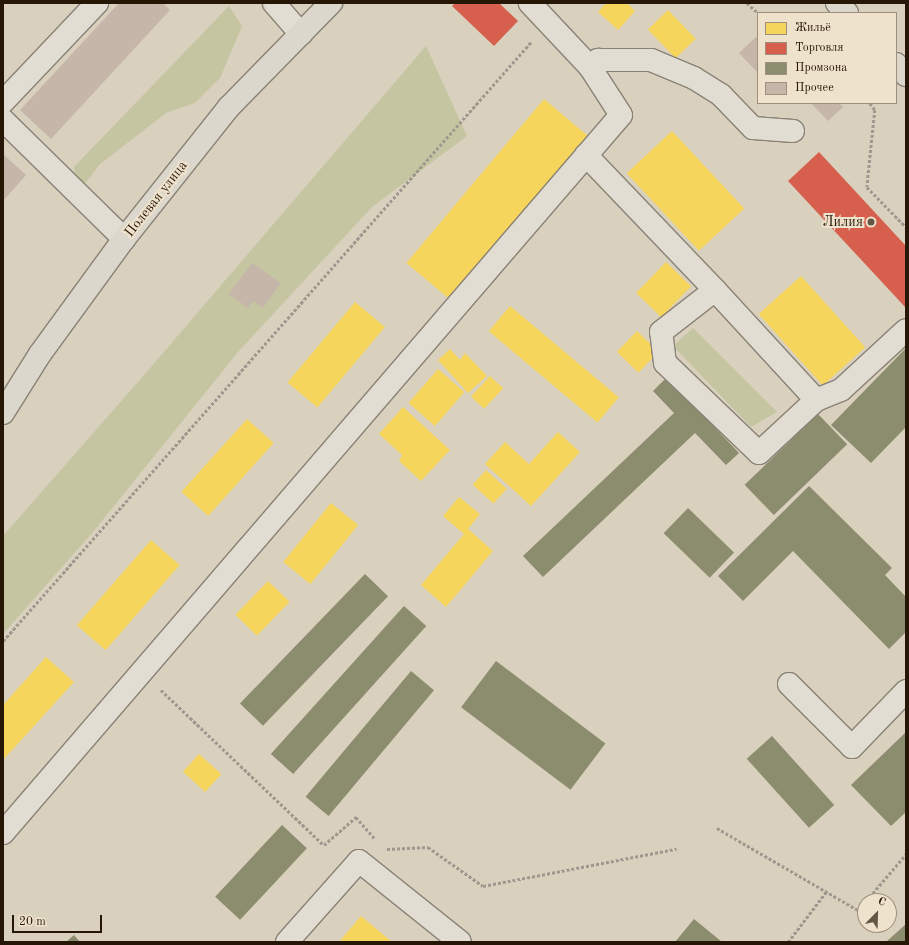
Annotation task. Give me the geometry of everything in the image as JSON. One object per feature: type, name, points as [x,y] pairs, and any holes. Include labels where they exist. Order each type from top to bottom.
[{"type":"main road","name":"Полевая улица","points":[[3,413],[40,354],[124,239],[229,107],[331,3]]},
{"type":"main road","points":[[838,3],[846,12]]},
{"type":"main road","points":[[897,65],[906,75]]},
{"type":"lane","points":[[3,102],[97,3]]},
{"type":"lane","points":[[274,3],[301,34]]},
{"type":"lane","points":[[3,833],[621,115],[590,67],[530,3]]},
{"type":"lane","points":[[590,67],[598,60],[650,60],[694,78],[721,95],[753,128],[793,131]]},
{"type":"lane","points":[[3,120],[124,239]]},
{"type":"lane","points":[[586,155],[715,290],[816,400]]},
{"type":"lane","points":[[715,290],[661,332],[666,363],[759,453],[816,400],[841,390],[906,330]]},
{"type":"lane","points":[[789,684],[852,747],[906,691]]},
{"type":"lane","points":[[287,942],[359,861],[460,942]]},
{"type":"path","points":[[747,3],[757,12]]},
{"type":"path","points":[[3,641],[549,22]]},
{"type":"path","points":[[871,104],[875,110],[867,187],[906,227]]},
{"type":"path","points":[[142,672],[324,845],[356,817],[384,849]]},
{"type":"path","points":[[717,828],[857,909]]},
{"type":"path","points":[[359,861],[384,849],[428,847],[483,886],[676,849]]},
{"type":"path","points":[[874,893],[906,854]]},
{"type":"path","points":[[788,942],[826,892]]},
{"type":"green space","points":[[229,6],[242,26],[220,78],[195,103],[166,113],[100,164],[77,194],[74,167]]},
{"type":"green space","points":[[426,46],[467,136],[372,207],[238,352],[93,532],[3,634],[3,536],[145,374]]},
{"type":"green space","points":[[693,328],[777,412],[751,427],[673,346]]},
{"type":"building: Жильё","points":[[606,3],[627,3],[635,11],[618,30],[598,12]]},
{"type":"building: Жильё","points":[[668,10],[696,39],[676,58],[648,29]]},
{"type":"building: Жильё","points":[[544,99],[588,136],[450,300],[406,263]]},
{"type":"building: Жильё","points":[[672,131],[744,209],[699,251],[627,173]]},
{"type":"building: Жильё","points":[[666,262],[691,286],[661,317],[636,293]]},
{"type":"building: Жильё","points":[[801,276],[865,347],[823,385],[759,314]]},
{"type":"building: Жильё","points":[[355,302],[385,327],[317,408],[288,382]]},
{"type":"building: Жильё","points":[[510,306],[619,397],[598,423],[489,331]]},
{"type":"building: Жильё","points":[[637,331],[659,352],[638,373],[617,352]]},
{"type":"building: Жильё","points":[[450,349],[460,360],[465,353],[487,376],[468,393],[438,360]]},
{"type":"building: Жильё","points":[[438,369],[464,392],[435,426],[408,403]]},
{"type":"building: Жильё","points":[[490,376],[503,388],[484,409],[471,396]]},
{"type":"building: Жильё","points":[[403,407],[450,450],[421,481],[399,461],[402,455],[379,434]]},
{"type":"building: Жильё","points":[[247,419],[274,443],[208,516],[181,492]]},
{"type":"building: Жильё","points":[[558,432],[580,452],[531,506],[485,464],[505,442],[529,464]]},
{"type":"building: Жильё","points":[[486,470],[507,489],[493,504],[473,485]]},
{"type":"building: Жильё","points":[[459,497],[480,514],[468,529],[493,551],[446,607],[421,585],[464,534],[443,516]]},
{"type":"building: Жильё","points":[[331,503],[358,525],[310,584],[283,562]]},
{"type":"building: Жильё","points":[[151,540],[180,565],[106,650],[77,625]]},
{"type":"building: Жильё","points":[[268,581],[290,602],[257,636],[235,615]]},
{"type":"building: Жильё","points":[[46,657],[74,682],[3,760],[3,705]]},
{"type":"building: Жильё","points":[[199,754],[221,774],[205,792],[183,772]]},
{"type":"building: Жильё","points":[[361,916],[392,942],[339,942]]},
{"type":"building: Торговля","points":[[455,3],[499,3],[518,21],[494,46],[452,6]]},
{"type":"building: Торговля","points":[[819,152],[906,246],[906,308],[788,181]]},
{"type":"building: Промзона","points":[[906,348],[906,427],[871,463],[831,425]]},
{"type":"building: Промзона","points":[[667,377],[739,453],[726,465],[695,433],[543,577],[523,556],[674,413],[653,391]]},
{"type":"building: Промзона","points":[[818,414],[847,444],[774,515],[745,485]]},
{"type":"building: Промзона","points":[[809,486],[892,568],[885,575],[906,597],[906,632],[889,649],[793,551],[743,601],[718,576]]},
{"type":"building: Промзона","points":[[688,508],[734,552],[710,578],[664,533]]},
{"type":"building: Промзона","points":[[365,574],[388,596],[263,726],[240,703]]},
{"type":"building: Промзона","points":[[404,606],[426,626],[293,774],[271,754]]},
{"type":"building: Промзона","points":[[496,661],[605,743],[571,790],[461,707]]},
{"type":"building: Промзона","points":[[411,671],[434,690],[329,816],[306,797]]},
{"type":"building: Промзона","points":[[906,732],[906,812],[891,826],[851,785]]},
{"type":"building: Промзона","points":[[772,736],[834,805],[809,828],[747,759]]},
{"type":"building: Промзона","points":[[282,825],[307,848],[240,920],[215,897]]},
{"type":"building: Промзона","points":[[694,919],[722,942],[675,942]]},
{"type":"building: Промзона","points":[[906,924],[906,942],[886,942],[897,933]]},
{"type":"building: Промзона","points":[[74,935],[80,942],[66,942]]},
{"type":"building: Прочее","points":[[119,3],[163,3],[170,10],[51,139],[20,110]]},
{"type":"building: Прочее","points":[[756,37],[757,38],[757,72],[739,53]]},
{"type":"building: Прочее","points":[[812,104],[840,104],[843,107],[828,121]]},
{"type":"building: Прочее","points":[[3,154],[26,175],[3,201]]},
{"type":"building: Прочее","points":[[252,263],[281,283],[263,308],[253,301],[248,308],[229,294]]},
{"type":"place","name":"Лилия","points":[[871,222]]}]
